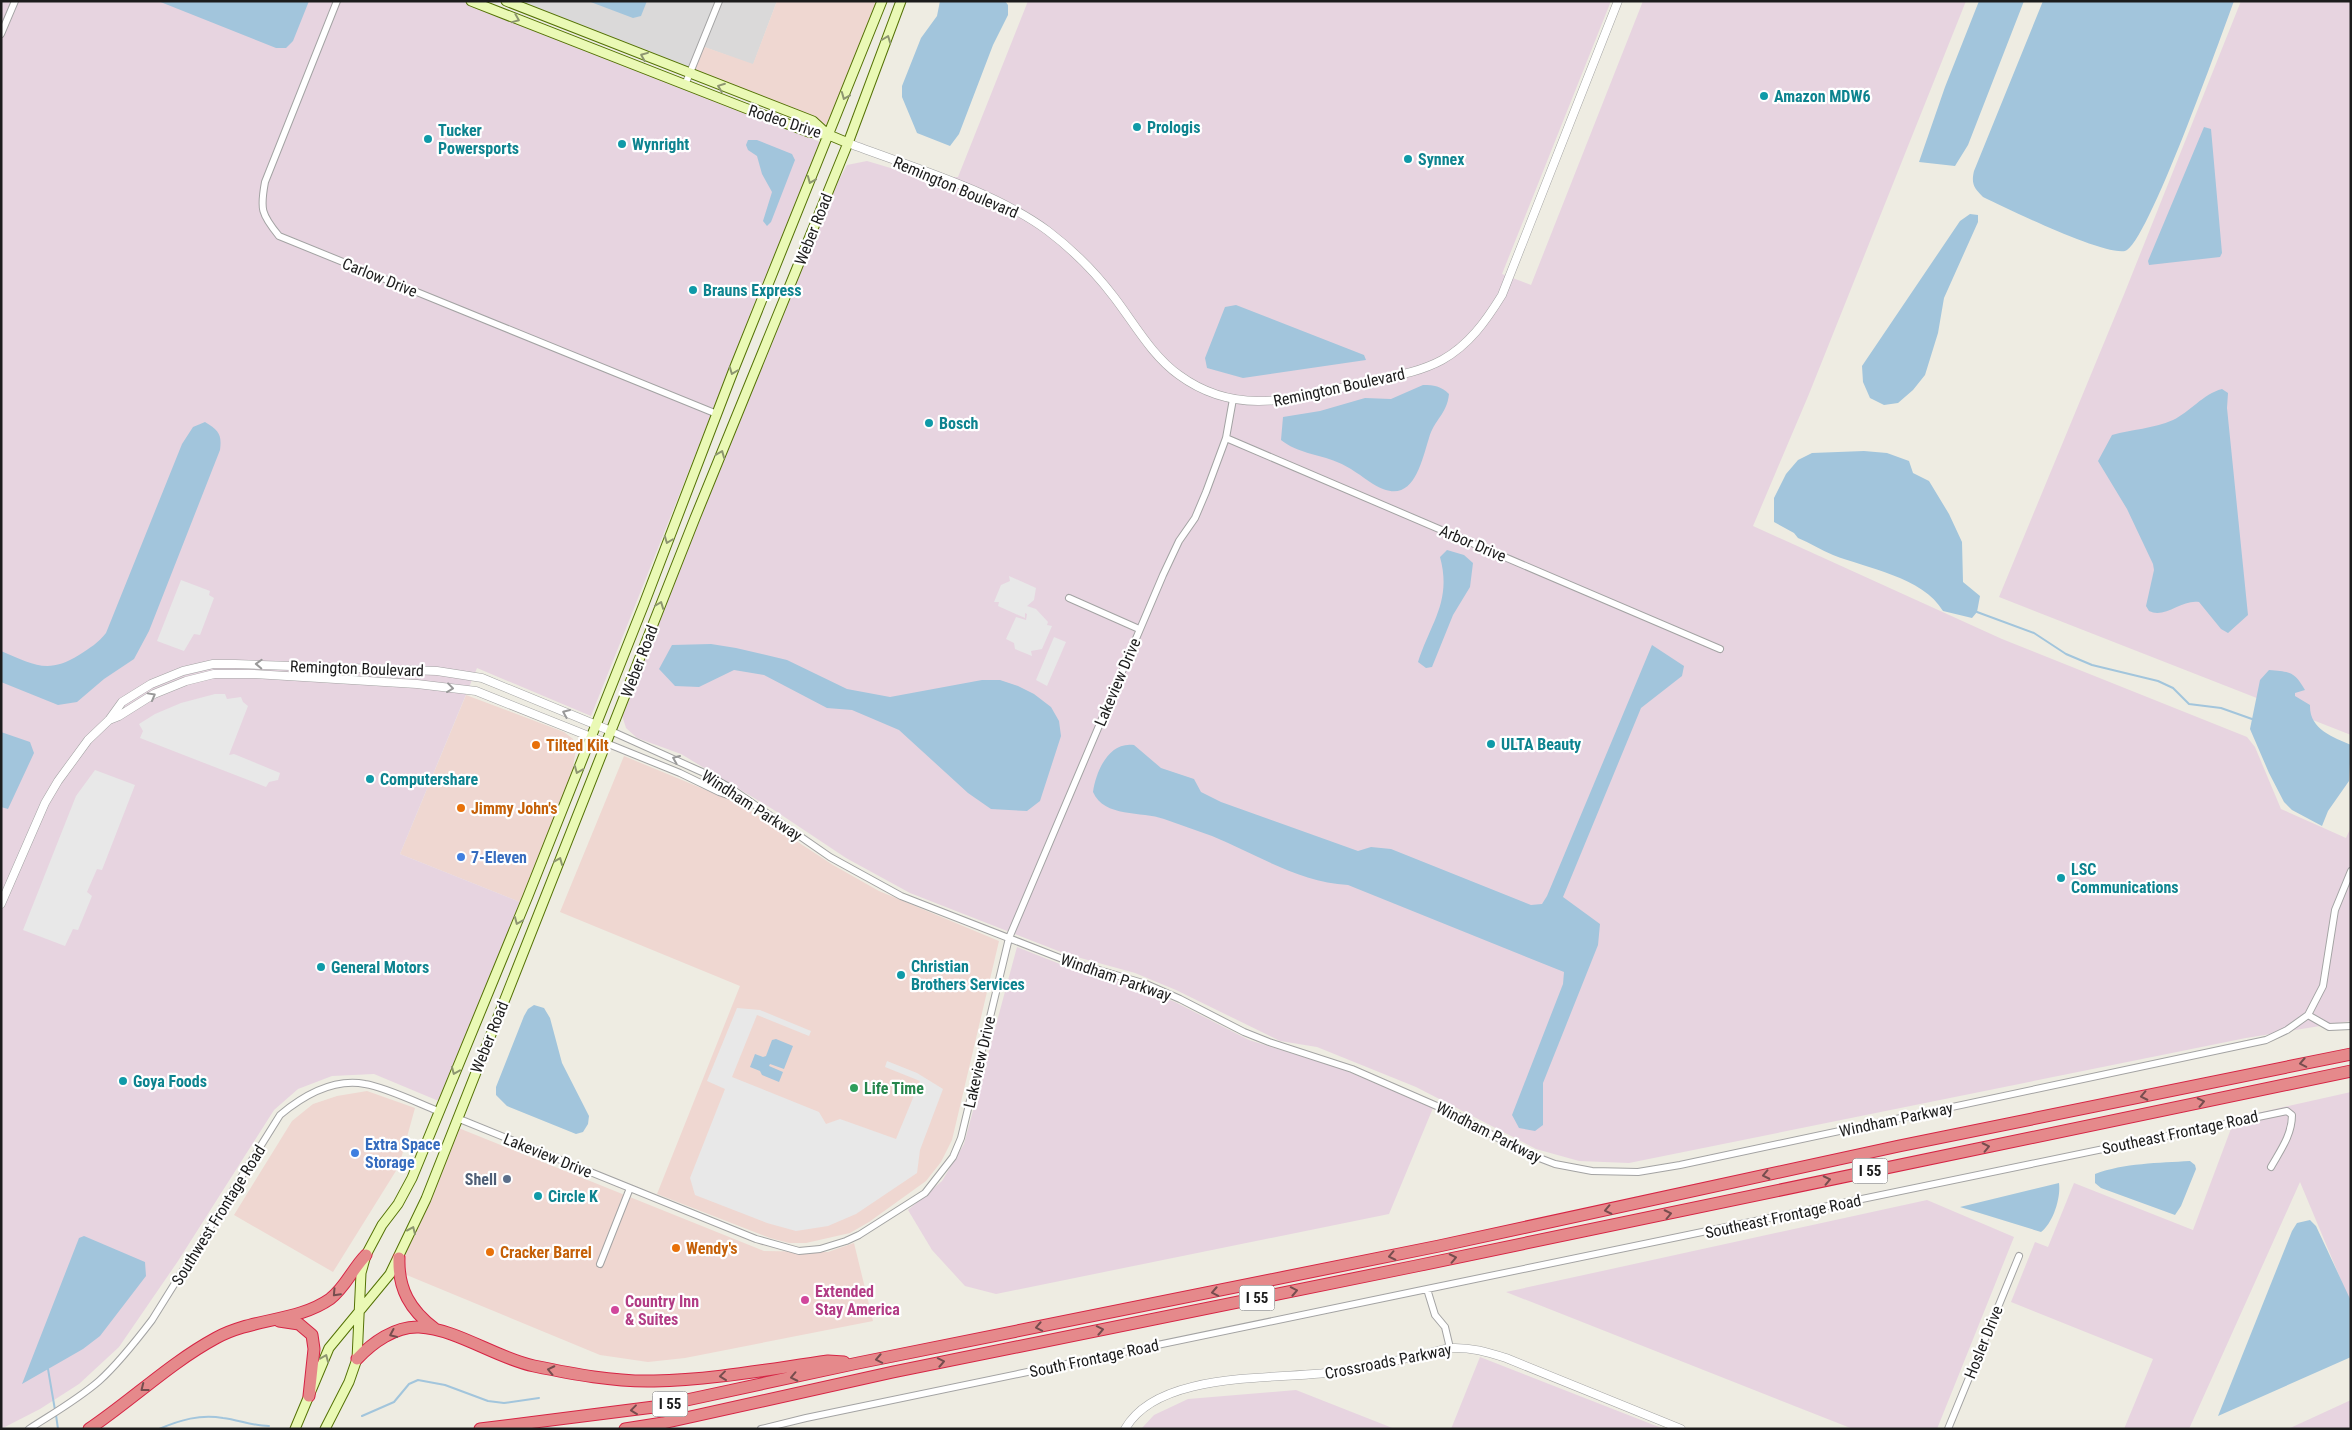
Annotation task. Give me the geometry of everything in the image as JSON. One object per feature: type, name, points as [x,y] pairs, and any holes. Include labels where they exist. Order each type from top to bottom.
[{"type":"highway","name":"I 55","points":[[480,1429],[654,1407],[858,1363],[1288,1278],[1899,1146],[2351,1054]]},
{"type":"highway","name":"I 55","points":[[625,1429],[663,1423],[893,1372],[1416,1266],[2351,1071]]},
{"type":"highway","points":[[89,1429],[193,1351],[244,1325],[318,1307],[333,1297],[356,1264],[366,1255]]},
{"type":"highway","points":[[399,1258],[398,1269],[412,1309],[436,1330]]},
{"type":"highway","points":[[265,1321],[299,1324],[312,1335],[314,1348],[309,1396]]},
{"type":"highway","points":[[356,1359],[373,1343],[403,1329],[418,1327],[436,1330],[525,1364],[599,1378],[653,1381],[721,1377],[828,1361],[858,1363]]},
{"type":"highway","points":[[667,1429],[697,1419],[893,1372]]},
{"type":"main road","name":"Rodeo Drive","points":[[471,1],[685,85],[806,130],[829,135]]},
{"type":"main road","name":"Rodeo Drive","points":[[506,1],[689,74],[814,121],[829,135]]},
{"type":"main road","name":"Weber Road","points":[[325,1429],[349,1382],[356,1359],[361,1273],[366,1255],[382,1225],[398,1204],[412,1178],[528,896],[717,414],[882,1]]},
{"type":"main road","name":"Weber Road","points":[[295,1429],[329,1348],[359,1310],[382,1286],[399,1258],[422,1206],[695,518],[848,143],[901,1]]},
{"type":"main road","name":"Remington Boulevard","points":[[829,135],[848,143]]},
{"type":"street","points":[[1,34],[15,1]]},
{"type":"street","name":"Carlow Drive","points":[[337,1],[265,182],[261,203],[266,220],[279,236],[717,414]]},
{"type":"street","points":[[685,85],[719,1]]},
{"type":"street","name":"Remington Boulevard","points":[[848,143],[1000,202],[1031,220],[1064,244],[1090,268],[1161,359],[1178,374],[1200,387],[1234,399],[1264,402],[1289,399],[1412,372],[1441,360],[1465,344],[1484,324],[1502,295],[1618,1]]},
{"type":"street","name":"Lakeview Drive","points":[[458,1118],[756,1239],[800,1251],[820,1249],[846,1242],[926,1193],[953,1157],[961,1138],[1009,938],[1139,629],[1172,555],[1195,518],[1226,438],[1234,399]]},
{"type":"street","name":"Arbor Drive","points":[[1226,438],[1720,649]]},
{"type":"street","points":[[1069,598],[1139,629]]},
{"type":"street","name":"Remington Boulevard","points":[[1,904],[45,804],[58,781],[88,740],[109,720],[122,702],[151,684],[184,671],[213,664],[244,664],[437,671],[482,678],[611,732]]},
{"type":"street","name":"Remington Boulevard","points":[[109,720],[119,716],[154,694],[186,681],[214,674],[254,674],[417,684],[476,691],[606,743]]},
{"type":"street","name":"Windham Parkway","points":[[611,732],[694,768],[729,787],[748,802],[830,857],[901,896],[1065,960],[1146,984],[1244,1032],[1272,1043],[1331,1061],[1422,1098],[1521,1151],[1555,1164],[1592,1171],[1638,1172],[1680,1165],[2266,1040],[2287,1030],[2308,1015],[2322,986],[2335,910],[2351,870]]},
{"type":"street","points":[[606,743],[720,792],[748,802]]},
{"type":"street","points":[[2308,1015],[2329,1027],[2351,1026]]},
{"type":"street","name":"Southwest Frontage Road","points":[[29,1429],[60,1410],[99,1381],[132,1346],[152,1320],[280,1115],[301,1098],[332,1085],[365,1083],[438,1111]]},
{"type":"street","name":"Southeast Frontage Road","points":[[1427,1289],[2287,1111],[2292,1116],[2290,1129],[2271,1167]]},
{"type":"street","points":[[600,1264],[630,1188]]},
{"type":"street","name":"Hosler Drive","points":[[1948,1429],[2018,1256]]},
{"type":"street","points":[[1427,1289],[1435,1314],[1445,1327],[1450,1348]]},
{"type":"street","name":"South Frontage Road","points":[[761,1429],[806,1418],[1427,1289]]},
{"type":"street","name":"Crossroads Parkway","points":[[1125,1429],[1139,1411],[1178,1390],[1254,1377],[1344,1371],[1450,1348],[1484,1350],[1681,1429]]},
{"type":"shaded area","points":[[1,1],[461,1],[820,142],[591,716],[477,668],[400,854],[520,902],[441,1102],[374,1074],[332,1076],[298,1089],[274,1110],[178,1261],[119,1347],[79,1384],[40,1409],[1,1429]]},
{"type":"shaded area","points":[[511,1],[777,1],[753,65],[699,45],[688,71]]},
{"type":"shaded area","points":[[777,1],[879,1],[829,130],[819,121],[688,71],[699,45],[753,64]]},
{"type":"shaded area","points":[[1028,1],[1611,1],[1502,274],[1531,285],[1643,1],[1966,1],[1809,394],[1753,526],[2002,639],[2247,737],[2255,747],[2281,809],[2346,838],[2351,827],[2351,1021],[2246,1038],[1629,1163],[1579,1161],[1536,1149],[1416,1087],[1317,1047],[1280,1041],[1176,990],[1135,973],[1066,954],[910,893],[846,858],[774,810],[681,754],[637,738],[626,728],[621,712],[830,197],[847,165],[867,161],[921,177],[958,177]]},
{"type":"shaded area","points":[[2241,1],[2351,1],[2351,735],[1999,597],[2125,292]]},
{"type":"shaded area","points":[[1009,576],[1036,588],[1034,600],[1027,606],[1036,609],[1048,622],[1047,625],[1052,626],[1042,649],[1031,651],[1032,656],[1015,649],[1014,643],[1006,639],[1016,617],[1026,620],[1027,614],[1025,613],[1025,618],[998,606],[999,602],[994,602],[1001,585],[1010,581]]},
{"type":"shaded area","points":[[181,580],[210,591],[209,595],[214,598],[200,635],[194,634],[184,651],[157,641]]},
{"type":"shaded area","points":[[1054,637],[1066,642],[1047,686],[1036,680]]},
{"type":"shaded area","points":[[215,694],[225,694],[227,699],[241,697],[248,706],[229,755],[234,754],[280,773],[278,780],[269,782],[266,787],[140,738],[143,731],[139,724],[155,714],[181,703]]},
{"type":"shaded area","points":[[466,695],[564,732],[573,739],[576,748],[572,774],[520,902],[400,854]]},
{"type":"shaded area","points":[[624,756],[740,804],[833,865],[879,891],[999,941],[952,1140],[941,1162],[926,1181],[869,1222],[850,1233],[806,1243],[789,1243],[770,1238],[657,1194],[740,986],[560,912]]},
{"type":"shaded area","points":[[95,770],[135,785],[102,870],[97,869],[87,892],[92,896],[78,930],[73,929],[65,946],[23,930],[76,796]]},
{"type":"shaded area","points":[[1017,947],[1070,968],[1134,986],[1175,1002],[1249,1040],[1342,1069],[1433,1108],[1389,1214],[996,1294],[965,1286],[932,1250],[908,1210],[942,1181],[964,1144]]},
{"type":"shaded area","points":[[737,1008],[760,1010],[811,1031],[809,1036],[757,1015],[732,1077],[819,1112],[826,1124],[840,1119],[896,1139],[920,1081],[885,1067],[887,1061],[917,1073],[943,1089],[920,1150],[917,1173],[856,1214],[828,1226],[796,1231],[767,1223],[695,1195],[690,1178],[725,1089],[707,1081]]},
{"type":"shaded area","points":[[367,1091],[415,1108],[399,1166],[333,1272],[234,1215],[292,1121],[313,1104],[337,1096]]},
{"type":"shaded area","points":[[2351,1092],[2351,1304],[2300,1182],[2189,1429],[2124,1429],[2153,1359],[2011,1302],[2035,1242],[2048,1247],[2074,1183],[2193,1230],[2235,1118]]},
{"type":"shaded area","points":[[456,1127],[764,1251],[828,1252],[854,1243],[873,1321],[685,1358],[648,1362],[600,1355],[397,1271]]},
{"type":"shaded area","points":[[1927,1200],[2014,1237],[1937,1429],[1853,1429],[1506,1292]]},
{"type":"shaded area","points":[[1480,1357],[1664,1429],[1451,1429]]},
{"type":"shaded area","points":[[1296,1390],[1395,1429],[1141,1429],[1154,1415],[1188,1399]]},
{"type":"shaded area","points":[[2351,1400],[2351,1429],[2288,1429]]},
{"type":"water","points":[[158,1],[309,1],[293,41],[286,48],[276,48]]},
{"type":"water","points":[[588,1],[647,1],[641,16],[633,18]]},
{"type":"water","points":[[940,1],[1005,1],[1008,5],[1008,15],[993,45],[959,134],[950,146],[917,133],[902,97],[902,86],[921,38],[937,16]]},
{"type":"water","points":[[1979,1],[2024,1],[1968,145],[1955,166],[1919,162],[1945,87]]},
{"type":"water","points":[[2043,1],[2234,1],[2166,178],[2136,240],[2125,251],[2097,246],[2055,230],[1983,197],[1974,186],[1974,171]]},
{"type":"water","points":[[2204,127],[2211,129],[2222,253],[2220,257],[2149,265],[2148,261]]},
{"type":"water","points":[[748,140],[757,140],[792,154],[795,160],[771,222],[767,226],[763,221],[772,192],[762,174],[757,156],[748,150],[746,145]]},
{"type":"water","points":[[1970,214],[1978,215],[1978,222],[1944,298],[1938,333],[1925,375],[1913,390],[1898,403],[1884,405],[1870,398],[1863,382],[1862,366],[1960,221]]},
{"type":"water","points":[[1236,305],[1364,355],[1366,360],[1243,378],[1207,368],[1205,358],[1225,307]]},
{"type":"water","points":[[1423,385],[1443,389],[1449,394],[1448,401],[1431,432],[1418,472],[1405,488],[1397,491],[1386,490],[1342,464],[1301,451],[1281,440],[1283,417],[1320,411],[1365,398],[1391,399]]},
{"type":"water","points":[[2222,389],[2228,393],[2227,408],[2248,615],[2228,633],[2221,629],[2199,602],[2186,603],[2161,613],[2149,611],[2146,606],[2154,570],[2153,564],[2127,509],[2098,461],[2112,435],[2173,420],[2215,391]]},
{"type":"water","points":[[205,422],[218,433],[220,437],[220,450],[149,631],[134,659],[104,679],[77,702],[58,705],[1,682],[1,651],[31,663],[49,666],[58,665],[87,650],[106,633],[182,444],[193,427]]},
{"type":"water","points":[[1864,451],[1887,453],[1909,461],[1913,473],[1929,481],[1949,514],[1962,542],[1963,582],[1980,596],[1977,612],[1972,618],[1943,611],[1934,599],[1908,582],[1877,569],[1829,553],[1798,538],[1794,533],[1774,522],[1774,498],[1786,474],[1798,460],[1812,453]]},
{"type":"water","points":[[1447,550],[1464,555],[1473,563],[1470,587],[1453,615],[1432,667],[1426,668],[1418,662],[1442,599],[1443,573],[1440,557]]},
{"type":"water","points":[[711,644],[787,660],[847,689],[890,697],[982,680],[1000,680],[1018,686],[1034,694],[1051,707],[1059,721],[1061,736],[1040,801],[1027,811],[991,809],[968,793],[899,730],[852,710],[827,708],[764,675],[734,670],[699,687],[675,686],[659,669],[672,645]]},
{"type":"water","points":[[1652,645],[1684,666],[1682,676],[1641,708],[1563,897],[1600,924],[1598,945],[1543,1083],[1543,1125],[1535,1131],[1519,1128],[1512,1115],[1563,984],[1564,972],[1348,885],[1312,879],[1295,873],[1212,836],[1164,819],[1114,810],[1098,800],[1093,792],[1097,775],[1105,759],[1117,748],[1125,745],[1134,745],[1161,768],[1194,779],[1201,792],[1221,802],[1358,851],[1371,847],[1391,849],[1531,905],[1542,904]]},
{"type":"water","points":[[2269,670],[2287,672],[2298,679],[2305,690],[2295,693],[2295,696],[2310,705],[2313,720],[2323,731],[2351,745],[2349,781],[2328,811],[2322,826],[2292,810],[2284,802],[2250,729],[2260,680]]},
{"type":"water","points":[[1,732],[30,742],[34,753],[8,809],[1,807]]},
{"type":"water","points":[[534,1005],[544,1008],[550,1018],[562,1063],[589,1116],[588,1124],[583,1132],[576,1134],[507,1106],[496,1095],[496,1087],[524,1016],[528,1009]]},
{"type":"water","points":[[776,1039],[793,1046],[784,1069],[770,1064],[769,1066],[783,1072],[779,1082],[762,1075],[760,1071],[750,1067],[755,1054],[763,1057],[766,1056],[772,1040]]},
{"type":"water","points":[[2190,1161],[2195,1165],[2196,1169],[2181,1206],[2175,1215],[2101,1188],[2095,1183],[2095,1174],[2106,1170],[2142,1164]]},
{"type":"water","points":[[2059,1183],[2059,1196],[2055,1210],[2049,1223],[2041,1232],[1960,1207]]},
{"type":"water","points":[[2310,1220],[2316,1226],[2351,1301],[2351,1357],[2218,1416],[2292,1231],[2297,1223]]},
{"type":"water","points":[[84,1236],[145,1262],[146,1276],[100,1336],[83,1349],[22,1384],[79,1238]]},
{"type":"waterway","points":[[1977,612],[2034,633],[2066,654],[2092,665],[2158,681],[2173,688],[2189,704],[2221,708],[2252,719]]},
{"type":"waterway","points":[[48,1369],[55,1410]]},
{"type":"waterway","points":[[362,1416],[394,1402],[409,1384],[418,1380],[445,1385],[488,1401],[504,1403],[539,1398]]},
{"type":"waterway","points":[[56,1415],[58,1429]]},
{"type":"waterway","points":[[159,1429],[198,1417],[223,1418],[269,1426]]},
{"type":"place","name":"Amazon MDW6","points":[[1764,96]]},
{"type":"place","name":"Prologis","points":[[1137,127]]},
{"type":"place","name":"Tucker Powersports","points":[[428,139]]},
{"type":"place","name":"Wynright","points":[[622,144]]},
{"type":"place","name":"Synnex","points":[[1408,159]]},
{"type":"place","name":"Brauns Express","points":[[693,290]]},
{"type":"place","name":"Bosch","points":[[929,423]]},
{"type":"place","name":"ULTA Beauty","points":[[1491,744]]},
{"type":"place","name":"Tilted Kilt","points":[[536,745]]},
{"type":"place","name":"Computershare","points":[[370,779]]},
{"type":"place","name":"Jimmy John's","points":[[461,808]]},
{"type":"place","name":"7-Eleven","points":[[461,857]]},
{"type":"place","name":"LSC Communications","points":[[2061,878]]},
{"type":"place","name":"General Motors","points":[[321,967]]},
{"type":"place","name":"Christian Brothers Services","points":[[901,975]]},
{"type":"place","name":"Goya Foods","points":[[123,1081]]},
{"type":"place","name":"Life Time","points":[[854,1088]]},
{"type":"place","name":"Extra Space Storage","points":[[355,1153]]},
{"type":"place","name":"Shell","points":[[507,1179]]},
{"type":"place","name":"Circle K","points":[[538,1196]]},
{"type":"place","name":"Wendy's","points":[[676,1248]]},
{"type":"place","name":"Cracker Barrel","points":[[490,1252]]},
{"type":"place","name":"Extended Stay America","points":[[805,1300]]},
{"type":"place","name":"Country Inn & Suites","points":[[615,1310]]}]
